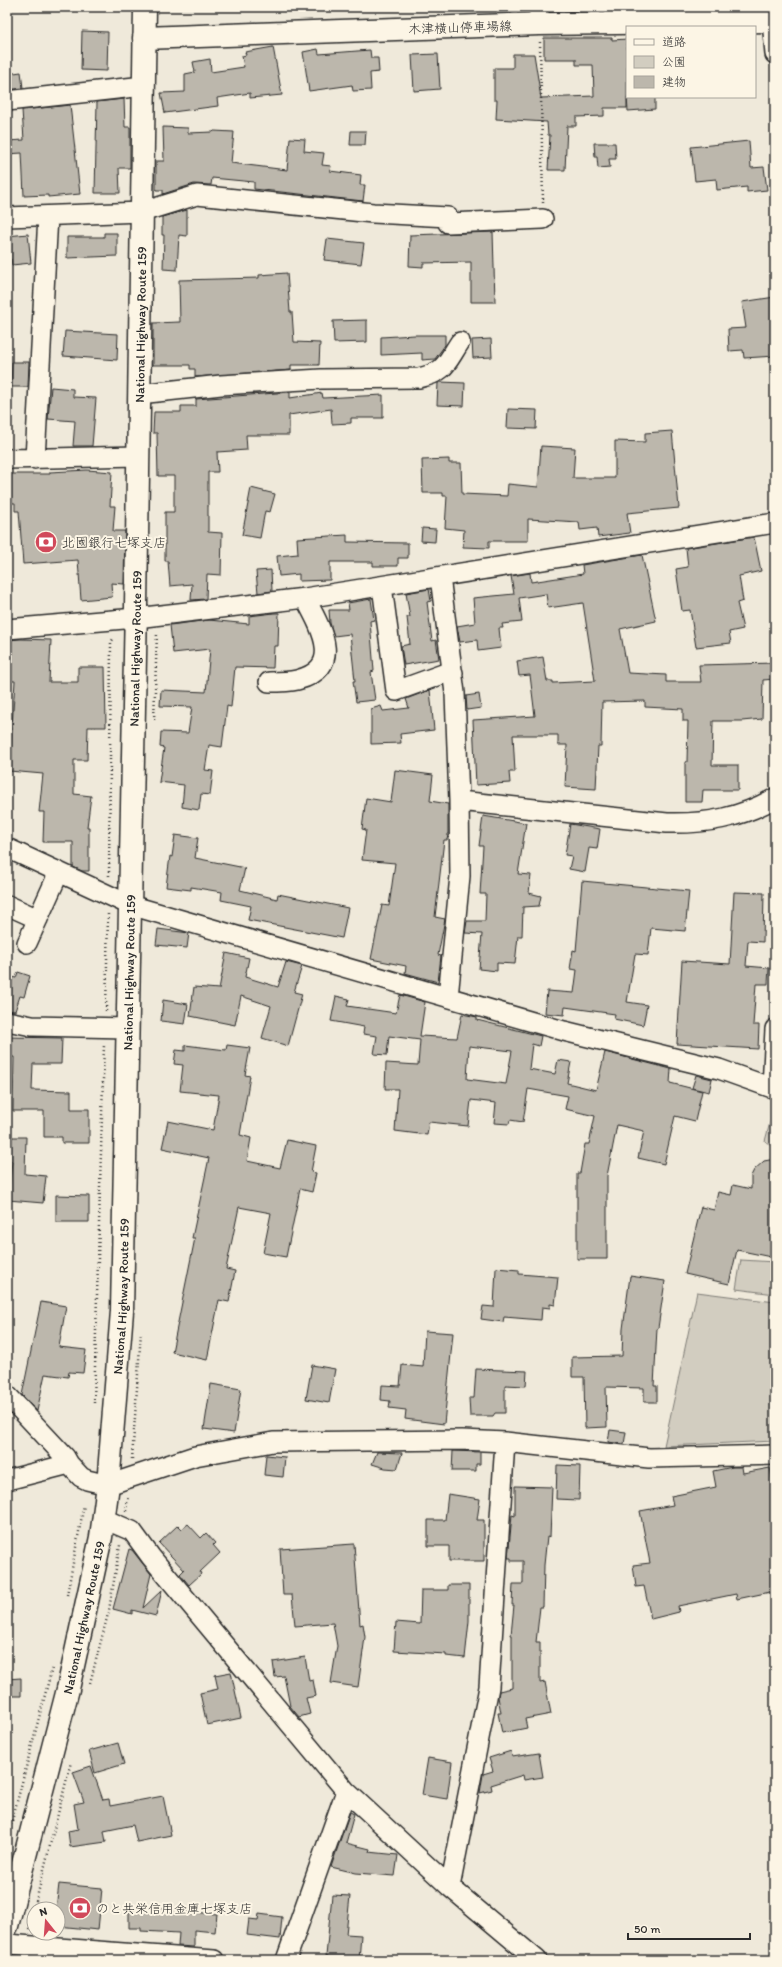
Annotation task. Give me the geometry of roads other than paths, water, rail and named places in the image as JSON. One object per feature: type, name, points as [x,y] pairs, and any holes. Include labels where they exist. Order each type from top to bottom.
[{"type":"main road","name":"National Highway Route 159","points":[[7,1926],[13,1879],[68,1689],[104,1519],[98,1482],[122,1312],[136,618],[145,7]]},
{"type":"main road","name":"木津横山停車場線","points":[[144,38],[539,15],[773,21]]},
{"type":"street","points":[[773,21],[775,54]]},
{"type":"street","points":[[7,101],[144,86]]},
{"type":"street","points":[[7,217],[142,212],[197,195],[373,213],[448,217],[448,223],[543,219]]},
{"type":"street","points":[[35,459],[48,216]]},
{"type":"street","points":[[139,394],[221,385],[314,379],[419,378],[433,375],[445,367],[460,342]]},
{"type":"street","points":[[7,459],[138,456]]},
{"type":"street","points":[[7,629],[136,618],[305,598],[775,523]]},
{"type":"street","points":[[440,577],[455,693],[459,801],[460,876],[448,997]]},
{"type":"street","points":[[382,586],[396,691],[443,674],[453,673]]},
{"type":"street","points":[[269,682],[297,680],[319,670],[326,656],[324,640],[317,621],[305,598]]},
{"type":"street","points":[[459,801],[667,823],[691,824],[739,816],[775,798]]},
{"type":"street","points":[[7,848],[130,905],[564,1031],[719,1069],[774,1088],[775,1029]]},
{"type":"street","points":[[27,943],[59,872]]},
{"type":"street","points":[[7,906],[38,919]]},
{"type":"street","points":[[7,1021],[32,1026],[127,1028]]},
{"type":"street","points":[[7,1395],[65,1456],[69,1464],[81,1477],[98,1482],[196,1456],[273,1442],[462,1440],[505,1442],[649,1458],[775,1455]]},
{"type":"street","points":[[450,1887],[489,1687],[505,1442]]},
{"type":"street","points":[[7,1480],[69,1464]]},
{"type":"street","points":[[104,1519],[132,1531],[151,1557],[346,1791],[450,1887],[537,1960]]},
{"type":"street","points":[[286,1960],[346,1791]]},
{"type":"street","points":[[7,1944],[214,1960]]},
{"type":"place","name":"北國銀行七塚支店","points":[[46,542]]},
{"type":"place","name":"のと共栄信用金庫七塚支店","points":[[80,1908]]}]
